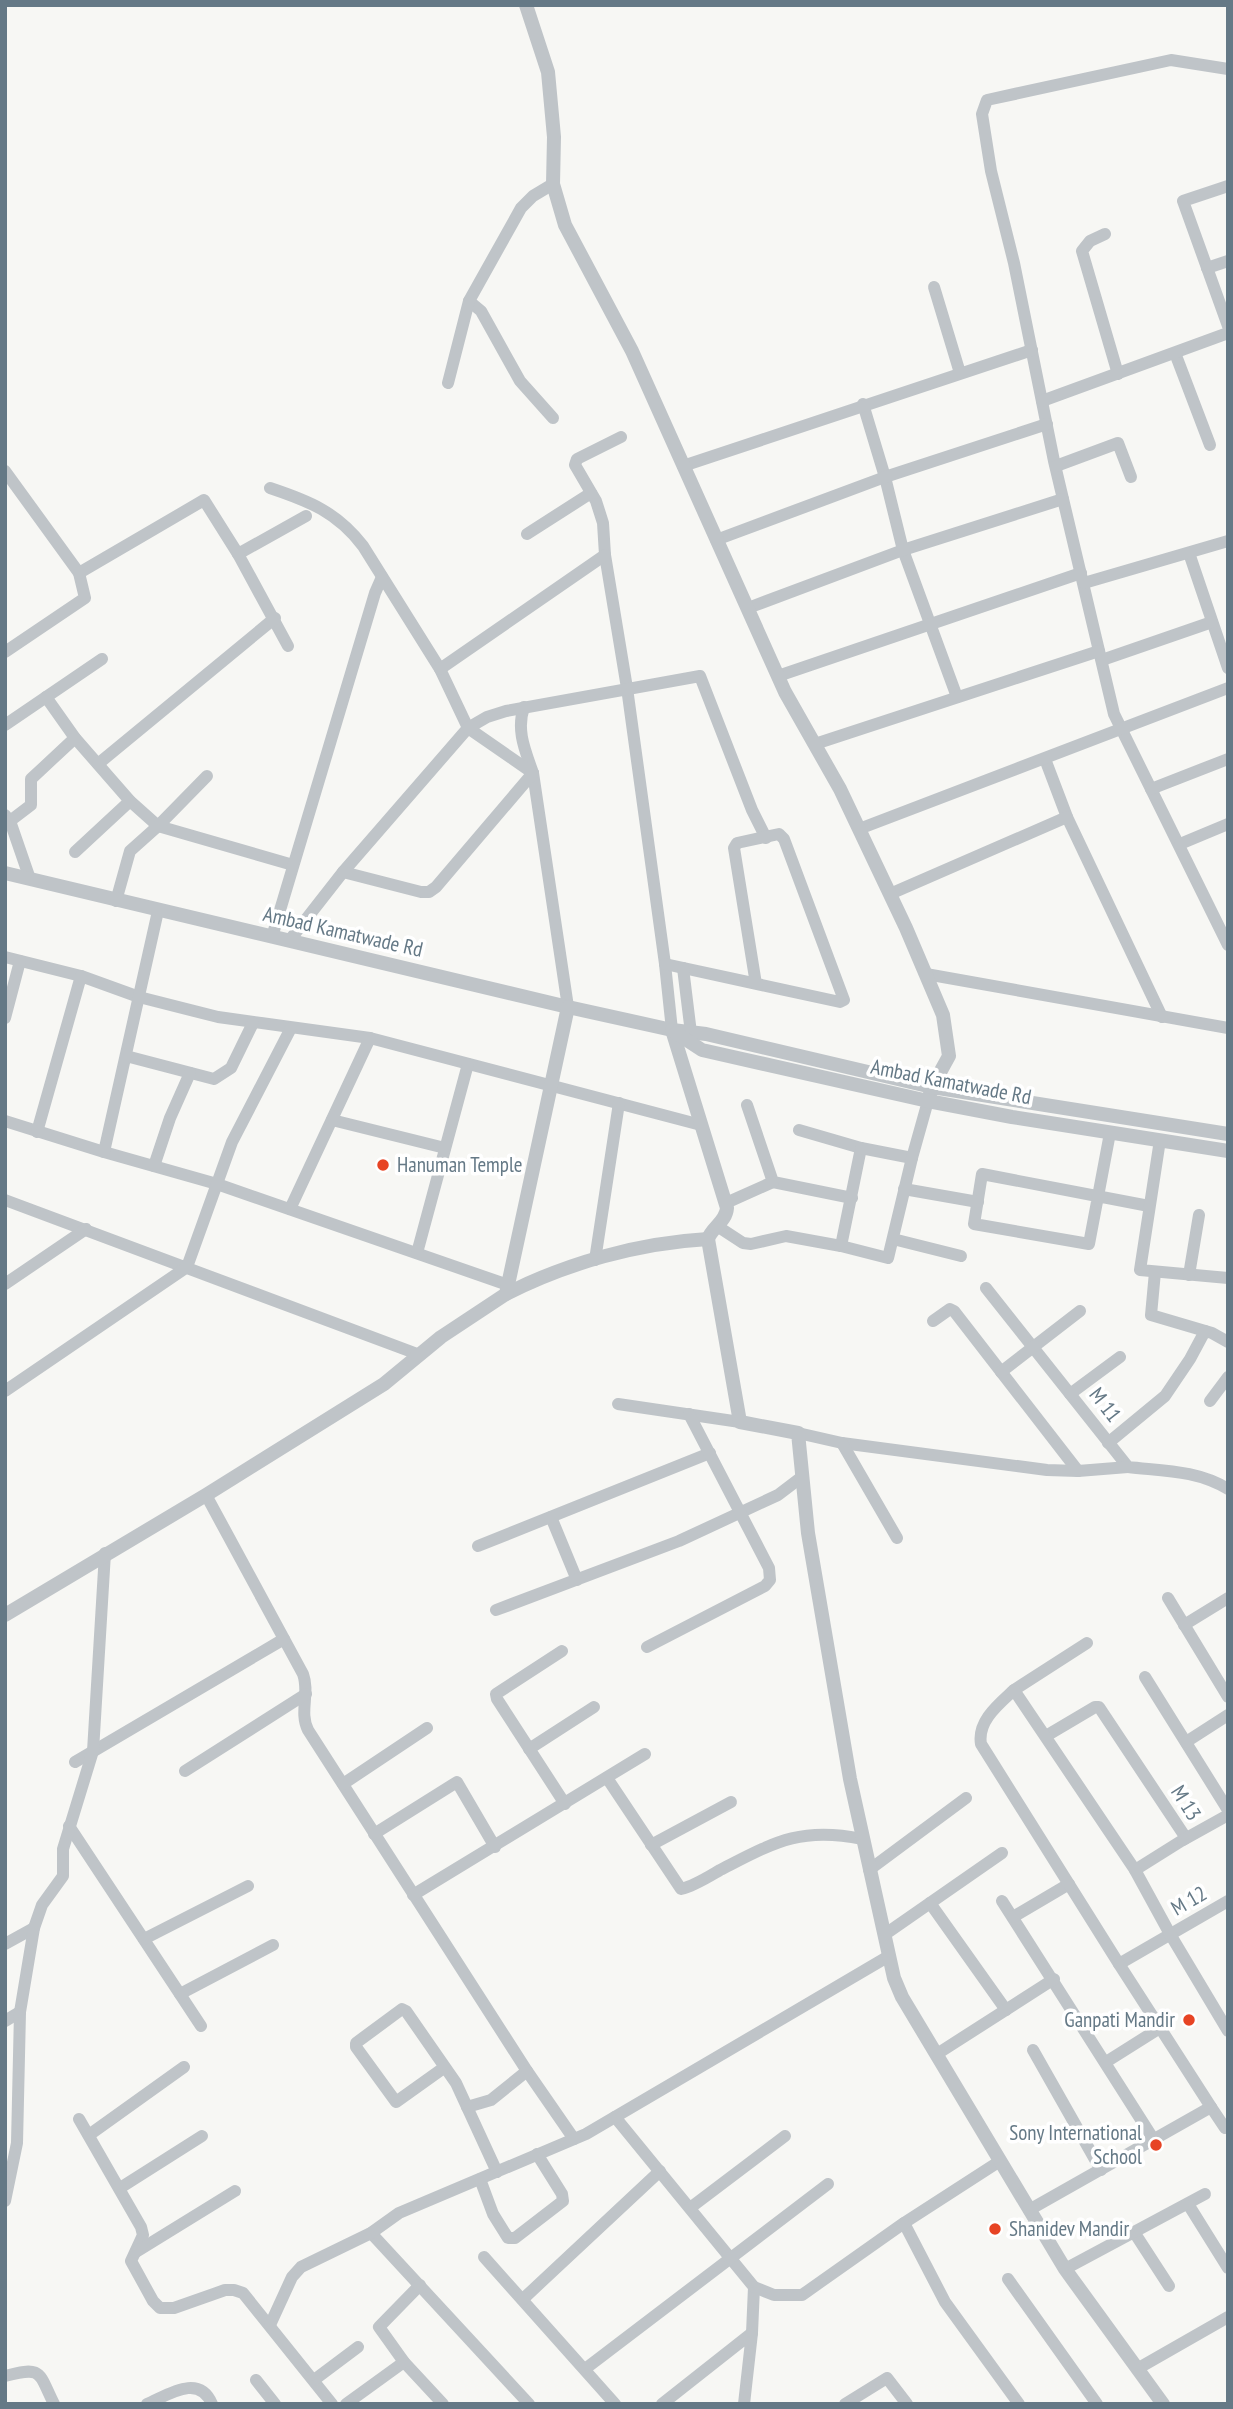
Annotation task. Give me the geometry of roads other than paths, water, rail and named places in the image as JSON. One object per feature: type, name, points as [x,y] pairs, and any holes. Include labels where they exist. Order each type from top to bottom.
[{"type":"street","points":[[526,5],[548,72],[554,137],[553,184],[565,225],[632,351],[778,676],[840,789],[943,1015],[949,1056],[930,1094],[888,1258],[786,1236],[743,1244],[717,1226]]},
{"type":"street","points":[[1228,69],[1171,60],[987,100],[982,114],[991,171],[1014,263],[1063,499],[1114,714],[1180,844],[1222,917],[1228,945]]},
{"type":"street","points":[[448,383],[469,302],[521,208],[533,196],[553,184]]},
{"type":"street","points":[[1228,186],[1184,201],[1228,326]]},
{"type":"street","points":[[1105,234],[1090,241],[1082,251],[1118,374]]},
{"type":"street","points":[[1207,268],[1228,261]]},
{"type":"street","points":[[934,287],[960,373]]},
{"type":"street","points":[[469,302],[481,311],[520,381],[553,418]]},
{"type":"street","points":[[1042,401],[1228,334]]},
{"type":"street","points":[[683,466],[1032,350]]},
{"type":"street","points":[[1175,353],[1210,445]]},
{"type":"street","points":[[863,404],[903,550],[957,697]]},
{"type":"street","points":[[716,540],[885,477],[1047,424]]},
{"type":"street","points":[[621,437],[575,461],[575,465],[591,493],[603,523],[605,555],[627,688],[666,964],[672,1030],[726,1203],[726,1217],[708,1239],[740,1422]]},
{"type":"street","points":[[1056,466],[1118,443],[1131,477]]},
{"type":"street","points":[[5,471],[79,573],[85,598],[5,652]]},
{"type":"street","points":[[270,488],[302,498],[349,527],[440,669],[468,728],[533,772]]},
{"type":"street","points":[[527,534],[591,493]]},
{"type":"street","points":[[748,608],[903,550],[1063,499]]},
{"type":"street","points":[[79,573],[204,500],[239,554],[288,646]]},
{"type":"street","points":[[239,554],[306,516]]},
{"type":"street","points":[[778,676],[932,624],[1082,578],[1228,541]]},
{"type":"street","points":[[1189,553],[1228,668]]},
{"type":"street","points":[[440,669],[605,555]]},
{"type":"street","points":[[272,937],[382,577]]},
{"type":"street","points":[[98,764],[275,618]]},
{"type":"street","points":[[815,744],[957,697],[1212,622]]},
{"type":"street","points":[[5,725],[102,659]]},
{"type":"street","points":[[289,941],[343,872],[468,728],[495,714],[524,707],[700,676],[752,810],[766,838]]},
{"type":"street","points":[[859,829],[1228,688]]},
{"type":"street","points":[[46,697],[75,738],[130,801],[158,826],[293,865]]},
{"type":"street","points":[[507,1290],[568,1007],[533,772],[521,730],[520,719],[524,707]]},
{"type":"street","points":[[30,879],[7,818],[31,804],[31,779],[75,738]]},
{"type":"street","points":[[1045,759],[1067,817],[1162,1017]]},
{"type":"street","points":[[1151,789],[1228,759]]},
{"type":"street","points":[[343,872],[429,892],[533,772]]},
{"type":"street","points":[[116,901],[130,851],[207,776]]},
{"type":"street","points":[[75,852],[130,801]]},
{"type":"street","points":[[890,894],[1067,817]]},
{"type":"street","points":[[1180,844],[1228,824]]},
{"type":"street","points":[[666,964],[682,968],[756,984],[840,1002],[844,997],[784,839],[779,834],[737,843],[734,848],[756,984]]},
{"type":"street","name":"Ambad Kamatwade Rd","points":[[5,873],[568,1007],[691,1033],[1012,1117],[1228,1151]]},
{"type":"street","points":[[104,1152],[159,911]]},
{"type":"street","points":[[5,957],[80,976],[139,997],[218,1017],[370,1038],[701,1125]]},
{"type":"street","points":[[5,1018],[20,961]]},
{"type":"street","points":[[682,968],[691,1033]]},
{"type":"street","points":[[926,974],[1228,1028]]},
{"type":"street","points":[[37,1132],[80,976]]},
{"type":"street","points":[[126,1056],[214,1079],[231,1068],[253,1023]]},
{"type":"street","points":[[6,1389],[187,1267],[232,1142],[291,1028]]},
{"type":"street","name":"Ambad Kamatwade Rd","points":[[672,1030],[702,1050],[930,1094],[1228,1134]]},
{"type":"street","points":[[290,1209],[370,1038]]},
{"type":"street","points":[[417,1253],[468,1064]]},
{"type":"street","points":[[153,1166],[190,1073]]},
{"type":"street","points":[[595,1260],[619,1103]]},
{"type":"street","points":[[747,1105],[773,1182]]},
{"type":"street","points":[[332,1120],[445,1149]]},
{"type":"street","points":[[5,1121],[217,1184],[417,1253],[507,1290]]},
{"type":"street","points":[[799,1130],[861,1148],[912,1158]]},
{"type":"street","points":[[1110,1133],[1098,1198],[1089,1244],[974,1224],[982,1174],[1098,1198],[1149,1206]]},
{"type":"street","points":[[1160,1140],[1140,1270],[1228,1278]]},
{"type":"street","points":[[841,1246],[861,1148]]},
{"type":"street","points":[[726,1203],[773,1182],[852,1198]]},
{"type":"street","points":[[904,1189],[978,1202]]},
{"type":"street","points":[[5,1200],[420,1355]]},
{"type":"street","points":[[1189,1275],[1199,1215]]},
{"type":"street","points":[[5,1284],[86,1229]]},
{"type":"street","points":[[5,1615],[206,1495],[384,1384],[440,1337],[507,1290],[551,1272],[595,1260],[659,1245],[708,1239]]},
{"type":"street","points":[[893,1240],[961,1256]]},
{"type":"street","points":[[1155,1272],[1151,1315],[1205,1331],[1228,1342]]},
{"type":"street","name":"M 11","points":[[986,1288],[1128,1467]]},
{"type":"street","points":[[933,1321],[953,1309],[1078,1472]]},
{"type":"street","points":[[1001,1372],[1080,1311]]},
{"type":"street","points":[[1108,1443],[1165,1396],[1205,1331]]},
{"type":"street","points":[[1070,1394],[1120,1357]]},
{"type":"street","points":[[1210,1401],[1228,1377]]},
{"type":"street","points":[[618,1404],[740,1422],[842,1443],[1047,1470],[1078,1472],[1128,1467],[1186,1473],[1214,1481],[1228,1489]]},
{"type":"street","points":[[647,1647],[768,1583],[769,1568],[688,1414]]},
{"type":"street","points":[[798,1433],[808,1533],[862,1839],[889,1956],[902,1997],[1065,2269],[1163,2404]]},
{"type":"street","points":[[842,1443],[897,1538]]},
{"type":"street","points":[[478,1546],[710,1453]]},
{"type":"street","points":[[496,1610],[642,1556],[784,1492],[803,1476]]},
{"type":"street","points":[[206,1495],[303,1674],[306,1694],[303,1721],[527,2071],[574,2139]]},
{"type":"street","points":[[551,1517],[577,1580]]},
{"type":"street","points":[[5,2201],[17,2143],[20,2012],[34,1928],[42,1905],[63,1876],[62,1855],[93,1751],[105,1553]]},
{"type":"street","points":[[1168,1598],[1228,1697]]},
{"type":"street","points":[[1184,1625],[1228,1598]]},
{"type":"street","points":[[75,1762],[284,1639]]},
{"type":"street","points":[[1087,1643],[1014,1690],[988,1716],[980,1737],[981,1744],[1211,2107],[1225,2128],[1228,2126]]},
{"type":"street","points":[[562,1651],[496,1694],[565,1804]]},
{"type":"street","points":[[1145,1677],[1228,1813],[1183,1840]]},
{"type":"street","points":[[1014,1690],[1135,1870],[1170,1934],[1226,2022]]},
{"type":"street","points":[[185,1771],[306,1694]]},
{"type":"street","points":[[529,1749],[594,1707]]},
{"type":"street","name":"M 13","points":[[1046,1736],[1098,1707],[1143,1772],[1186,1839],[1135,1870]]},
{"type":"street","points":[[1186,1742],[1228,1715]]},
{"type":"street","points":[[343,1784],[427,1728]]},
{"type":"street","points":[[413,1895],[645,1754]]},
{"type":"street","points":[[607,1778],[681,1889],[775,1842],[810,1835],[862,1839]]},
{"type":"street","points":[[374,1834],[457,1782],[495,1847]]},
{"type":"street","points":[[869,1870],[967,1798]]},
{"type":"street","points":[[650,1845],[731,1802]]},
{"type":"street","points":[[69,1826],[201,2026]]},
{"type":"street","points":[[884,1935],[1002,1853]]},
{"type":"street","points":[[1013,1917],[1069,1884]]},
{"type":"street","points":[[144,1939],[248,1886]]},
{"type":"street","points":[[1002,1901],[1154,2140]]},
{"type":"street","points":[[930,1903],[1006,2010]]},
{"type":"street","name":"M 12","points":[[1119,1964],[1226,1906]]},
{"type":"street","points":[[5,1944],[34,1928]]},
{"type":"street","points":[[180,1994],[274,1945]]},
{"type":"street","points":[[270,2325],[296,2271],[306,2263],[371,2233],[399,2213],[574,2139],[889,1956]]},
{"type":"street","points":[[937,2054],[1054,1979]]},
{"type":"street","points":[[445,2067],[396,2102],[356,2047],[356,2043],[404,2010],[445,2067],[456,2083],[497,2172]]},
{"type":"street","points":[[5,2021],[20,2012]]},
{"type":"street","points":[[1106,2062],[1160,2028]]},
{"type":"street","points":[[1033,2050],[1101,2170]]},
{"type":"street","points":[[89,2135],[184,2067]]},
{"type":"street","points":[[467,2107],[491,2100],[527,2071]]},
{"type":"street","points":[[1028,2210],[1211,2107]]},
{"type":"street","points":[[615,2117],[754,2287],[774,2295],[802,2295],[1000,2161]]},
{"type":"street","points":[[79,2119],[143,2231],[132,2254],[132,2265],[153,2301],[160,2308],[174,2308],[225,2290],[234,2290],[247,2296],[332,2404]]},
{"type":"street","points":[[120,2188],[202,2136]]},
{"type":"street","points":[[690,2208],[785,2136]]},
{"type":"street","points":[[480,2179],[496,2219],[508,2238],[514,2238],[563,2201],[562,2194],[537,2154]]},
{"type":"street","points":[[523,2299],[660,2171]]},
{"type":"street","points":[[585,2369],[828,2184]]},
{"type":"street","points":[[132,2254],[235,2191]]},
{"type":"street","points":[[1065,2269],[1205,2194]]},
{"type":"street","points":[[1188,2204],[1228,2268]]},
{"type":"street","points":[[904,2224],[945,2302],[1019,2404]]},
{"type":"street","points":[[1134,2232],[1169,2286]]},
{"type":"street","points":[[371,2233],[529,2404]]},
{"type":"street","points":[[484,2258],[615,2404]]},
{"type":"street","points":[[1009,2279],[1097,2404]]},
{"type":"street","points":[[420,2285],[379,2327],[404,2362],[443,2404]]},
{"type":"street","points":[[744,2404],[754,2287]]},
{"type":"street","points":[[1136,2369],[1228,2317]]},
{"type":"street","points":[[662,2404],[752,2333]]},
{"type":"street","points":[[314,2380],[358,2347]]},
{"type":"street","points":[[346,2404],[404,2362]]},
{"type":"street","points":[[5,2376],[34,2371],[41,2377],[54,2404]]},
{"type":"street","points":[[845,2404],[886,2378],[892,2381],[903,2402]]},
{"type":"street","points":[[256,2380],[275,2404]]},
{"type":"street","points":[[147,2404],[185,2387],[200,2390],[212,2404]]},
{"type":"place","name":"Hanuman Temple","points":[[383,1165]]},
{"type":"place","name":"Ganpati Mandir","points":[[1189,2020]]},
{"type":"place","name":"Sony International School","points":[[1156,2145]]},
{"type":"place","name":"Shanidev Mandir","points":[[995,2229]]}]
